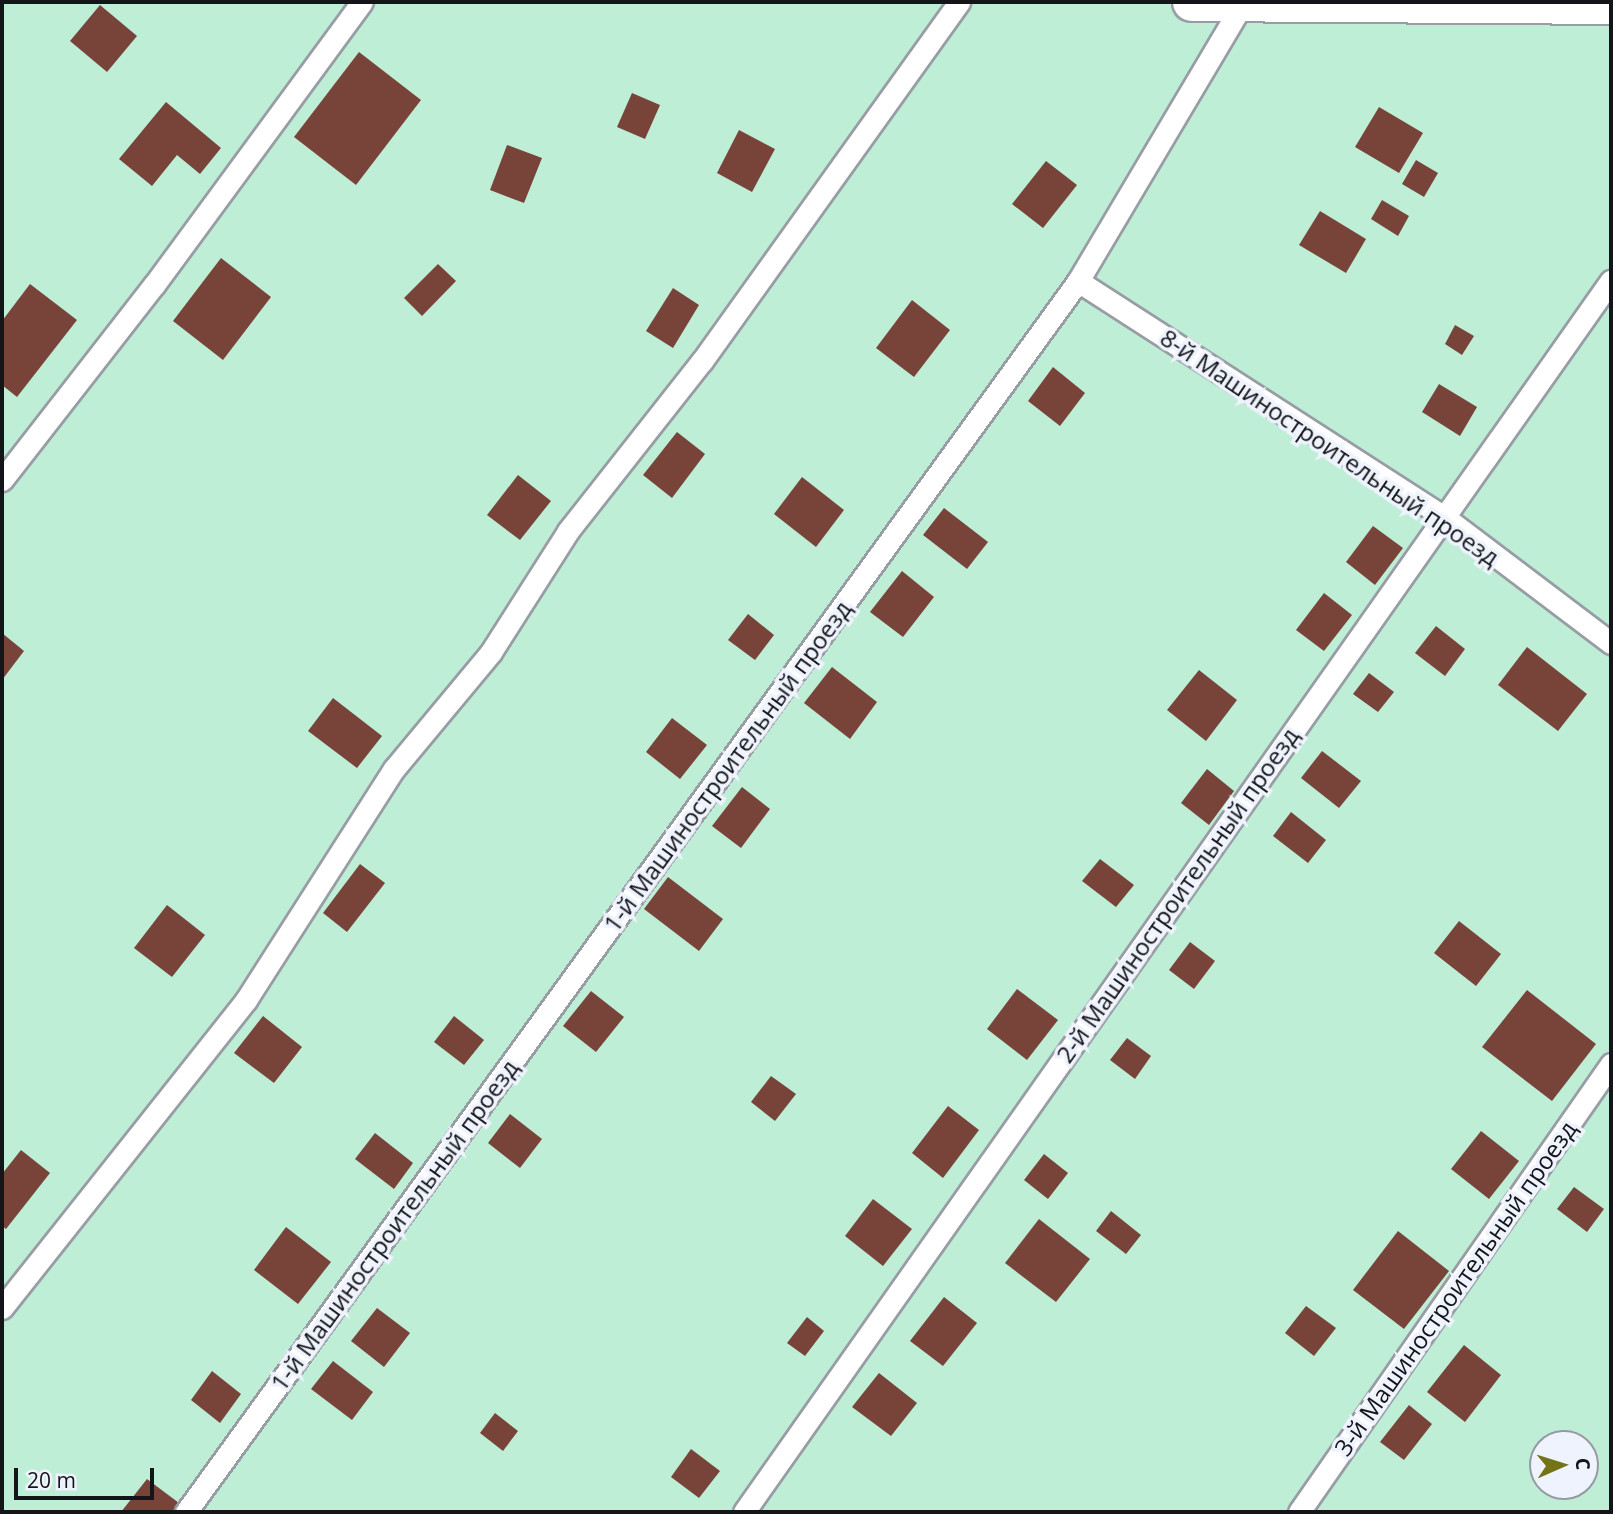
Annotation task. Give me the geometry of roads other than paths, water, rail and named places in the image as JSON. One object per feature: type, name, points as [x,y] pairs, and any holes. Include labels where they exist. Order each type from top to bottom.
[{"type":"street","points":[[1192,2],[1611,5]]},
{"type":"lane","points":[[2,480],[154,285],[362,2]]},
{"type":"lane","points":[[2,1308],[246,1000],[394,769],[491,652],[568,531],[702,360],[959,2]]},
{"type":"lane","name":"1-й Машиностроительный проезд","points":[[186,1512],[1078,281],[1243,3]]},
{"type":"lane","name":"2-й Машиностроительный проезд","points":[[744,1512],[1611,280]]},
{"type":"lane","name":"8-й Машиностроительный проезд","points":[[1078,281],[1443,516],[1611,643]]},
{"type":"lane","name":"3-й Машиностроительный проезд","points":[[1299,1512],[1611,1065]]}]
